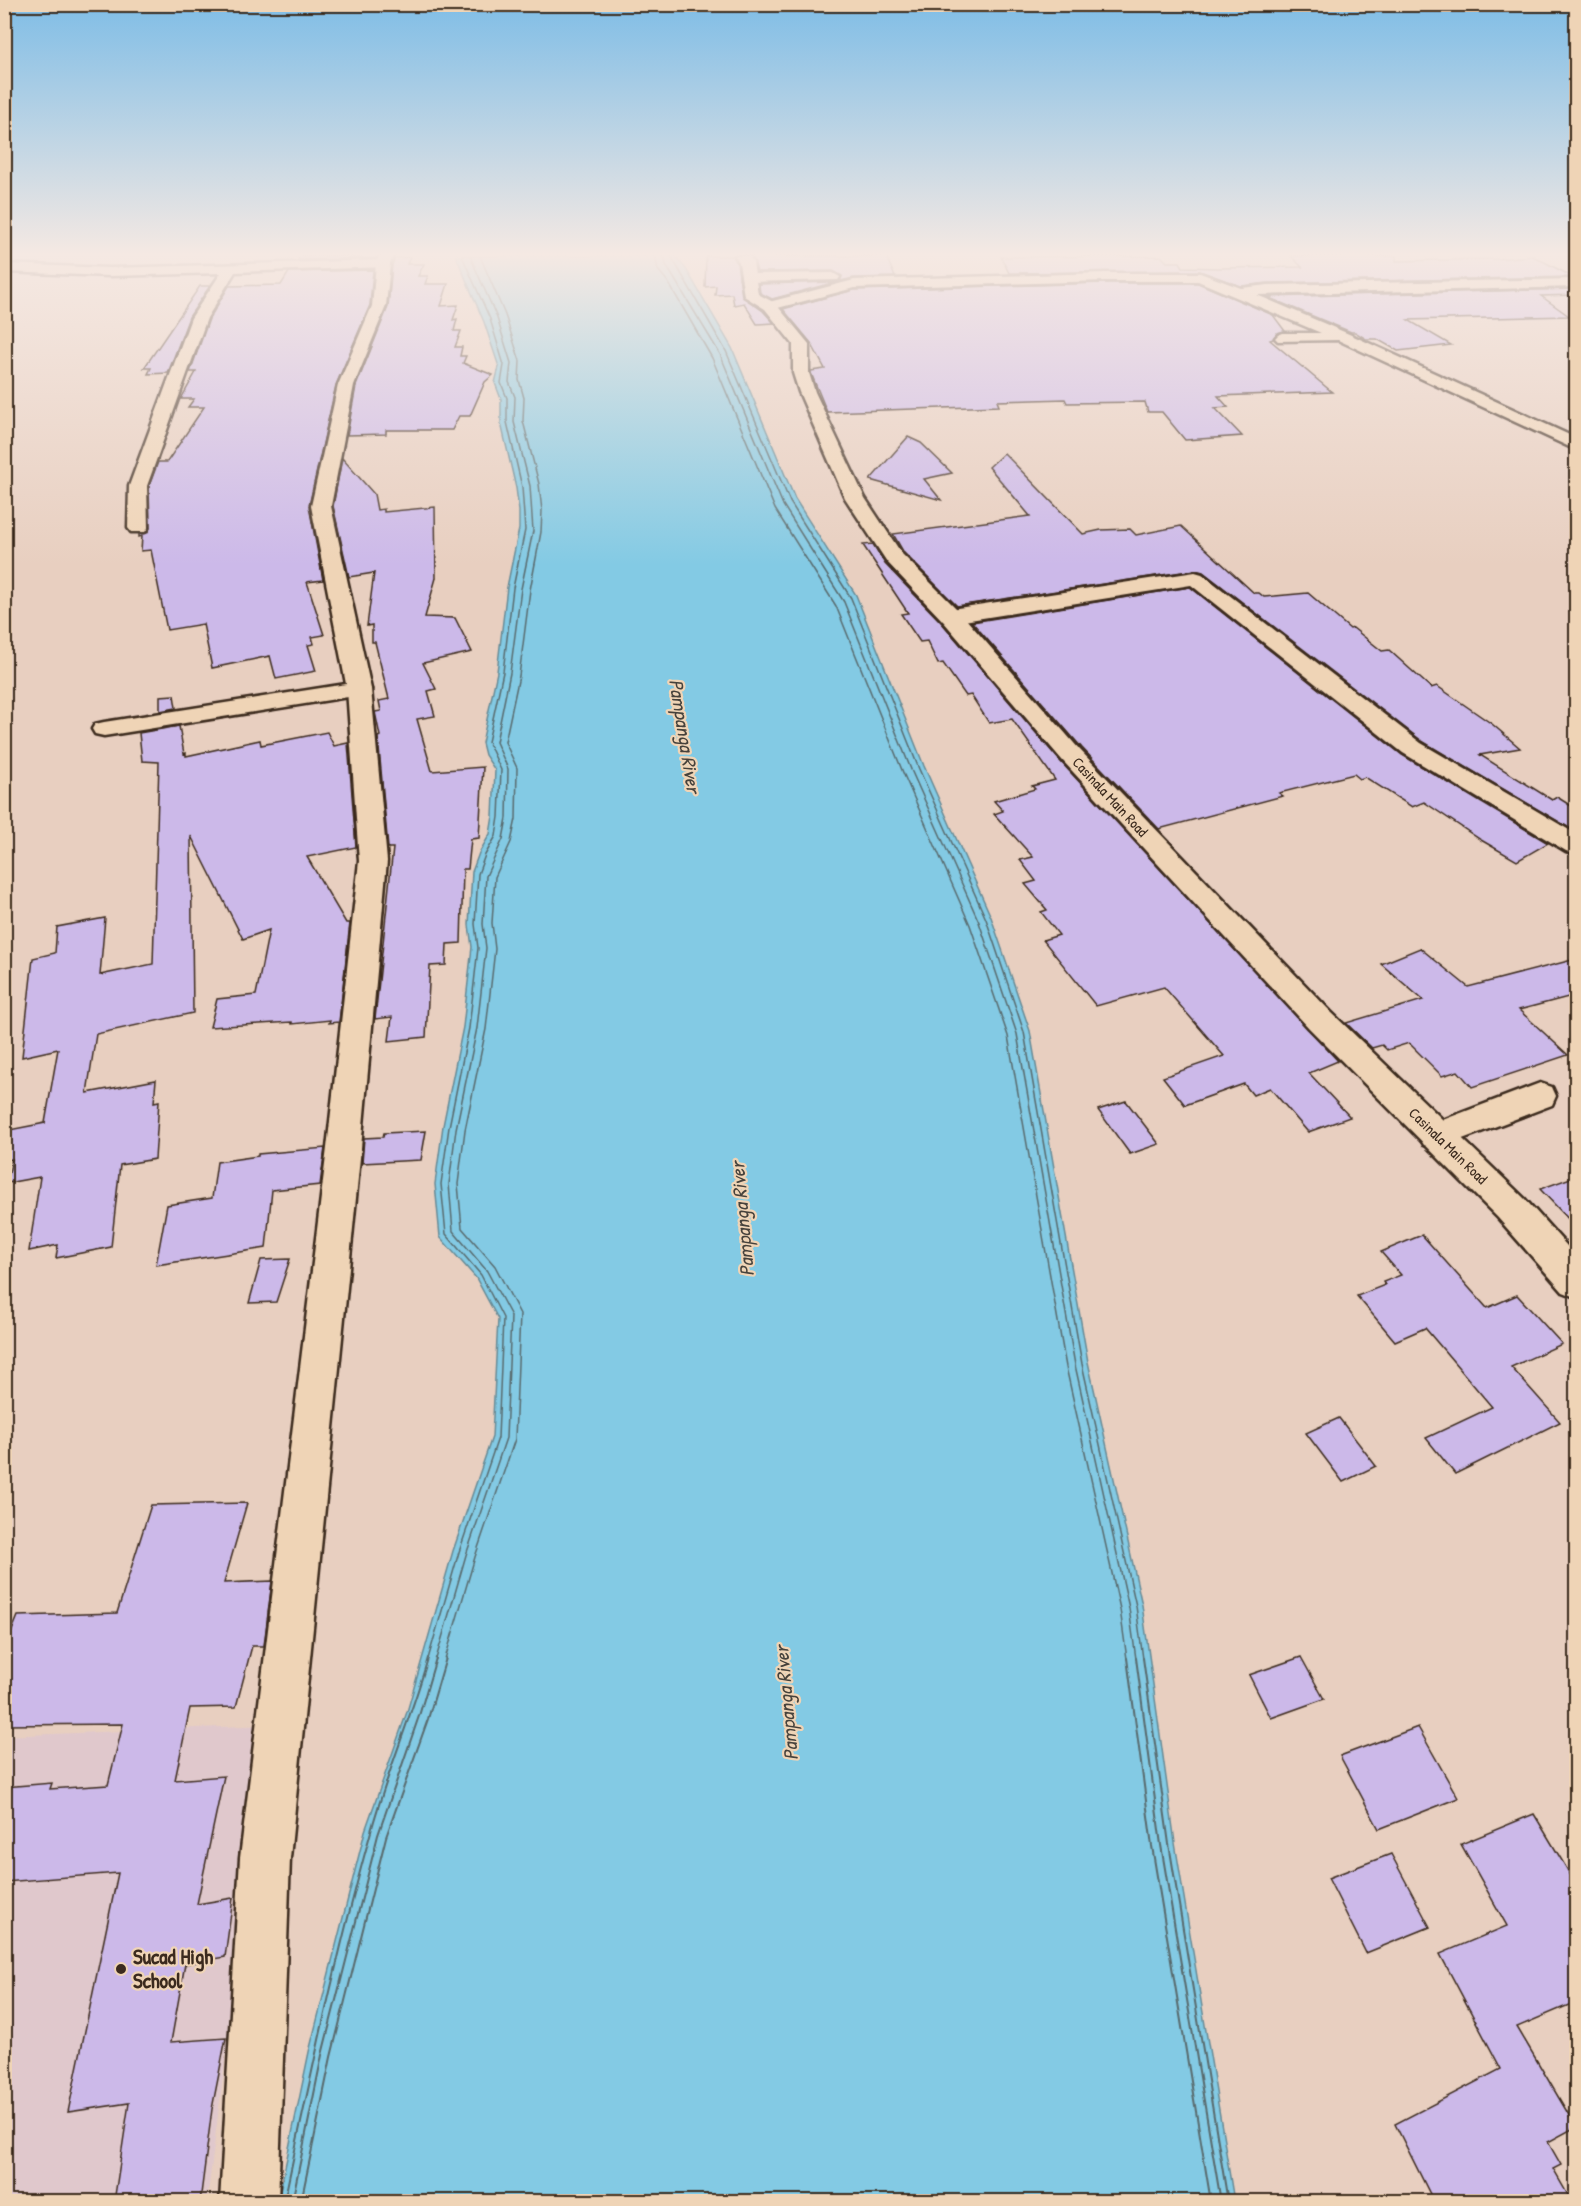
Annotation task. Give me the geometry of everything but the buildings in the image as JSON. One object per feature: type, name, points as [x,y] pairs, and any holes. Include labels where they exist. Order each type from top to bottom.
[{"type":"street","points":[[138,528],[138,486],[184,359]]},
{"type":"street","points":[[249,2202],[265,1858],[344,1148],[372,861],[359,689],[321,506],[345,385],[356,359]]},
{"type":"street","name":"Casinala Main Road","points":[[801,359],[801,373],[807,392],[855,498],[894,558],[951,616],[1078,764],[1320,1020],[1572,1270]]},
{"type":"street","points":[[1391,359],[1576,445]]},
{"type":"street","points":[[951,616],[1195,578],[1412,748],[1576,845]]},
{"type":"street","points":[[104,729],[359,689]]},
{"type":"street","points":[[1436,1136],[1540,1096]]},
{"type":"shaded area","name":"Sucad High School","points":[[268,1725],[207,2201],[5,2201],[4,1736]]},
{"type":"water","name":"Pampanga River","points":[[496,359],[737,359],[795,499],[856,595],[924,766],[991,917],[1030,1031],[1088,1362],[1142,1605],[1175,1843],[1234,2201],[278,2201],[309,2052],[365,1831],[407,1712],[453,1551],[492,1437],[498,1319],[476,1278],[440,1237],[435,1184],[443,1126],[463,1027],[472,947],[469,925],[472,872],[479,853],[490,834],[493,816],[495,770],[485,755],[482,743],[497,672],[507,587],[519,529],[516,488],[501,423],[501,399],[495,383],[499,367]]},
{"type":"place","name":"Sucad High School","points":[[121,1969]]}]
